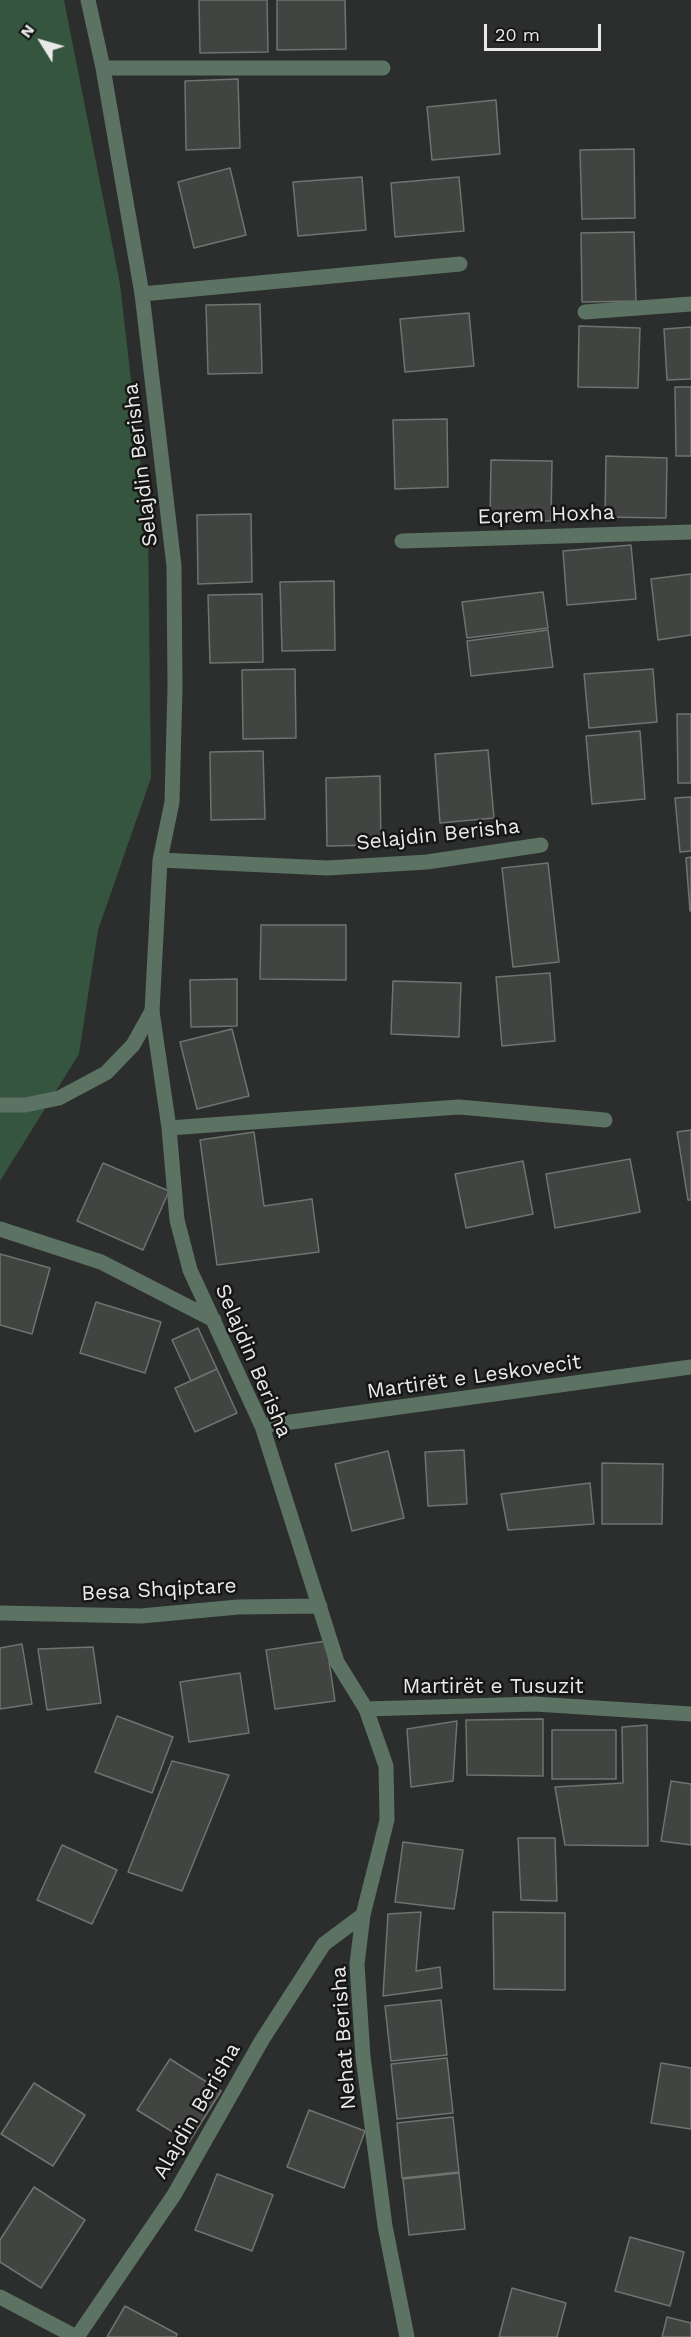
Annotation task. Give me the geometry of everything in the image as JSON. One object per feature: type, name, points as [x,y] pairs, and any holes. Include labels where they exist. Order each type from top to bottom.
[{"type":"street","name":"Selajdin Berisha","points":[[88,0],[103,68],[141,294],[174,566],[175,688],[172,802],[160,860],[152,1011],[169,1128],[177,1220],[190,1270],[262,1426],[320,1605]]},
{"type":"street","points":[[103,68],[383,68]]},
{"type":"street","points":[[141,294],[460,264]]},
{"type":"street","points":[[585,312],[691,304]]},
{"type":"street","name":"Eqrem Hoxha","points":[[402,541],[691,532]]},
{"type":"street","name":"Selajdin Berisha","points":[[160,860],[327,868],[427,862],[541,844]]},
{"type":"street","points":[[0,1105],[25,1105],[59,1098],[106,1073],[133,1045],[152,1011]]},
{"type":"street","points":[[169,1128],[459,1107],[605,1120]]},
{"type":"street","points":[[0,1229],[101,1262],[214,1320]]},
{"type":"street","name":"Martirët e Leskovecit","points":[[262,1426],[691,1367]]},
{"type":"street","name":"Besa Shqiptare","points":[[0,1613],[141,1616],[238,1607],[320,1605]]},
{"type":"street","name":"Nehat Berisha","points":[[320,1605],[337,1662],[366,1709],[386,1766],[387,1820],[363,1915],[357,1964],[363,2057],[385,2226],[407,2337]]},
{"type":"street","name":"Martirët e Tusuzit","points":[[366,1709],[535,1704],[691,1714]]},
{"type":"street","name":"Alajdin Berisha","points":[[0,2297],[76,2337],[174,2195],[262,2040],[324,1944],[363,1915]]},
{"type":"green space","points":[[0,0],[64,0],[120,284],[148,529],[151,778],[98,930],[79,1054],[0,1181]]},
{"type":"building","points":[[199,0],[267,0],[268,52],[200,53]]},
{"type":"building","points":[[277,0],[345,0],[346,49],[277,50]]},
{"type":"building","points":[[238,79],[240,148],[186,150],[185,81]]},
{"type":"building","points":[[496,100],[500,154],[432,160],[427,107]]},
{"type":"building","points":[[634,149],[635,218],[582,219],[580,150]]},
{"type":"building","points":[[230,168],[246,235],[194,248],[178,182]]},
{"type":"building","points":[[362,177],[366,230],[298,236],[293,182]]},
{"type":"building","points":[[459,177],[464,231],[395,237],[391,183]]},
{"type":"building","points":[[634,232],[636,301],[582,302],[581,233]]},
{"type":"building","points":[[260,304],[262,373],[208,374],[206,305]]},
{"type":"building","points":[[469,313],[474,366],[405,372],[400,319]]},
{"type":"building","points":[[579,326],[640,328],[638,388],[578,387]]},
{"type":"building","points":[[691,327],[691,379],[667,380],[664,329]]},
{"type":"building","points":[[675,387],[691,387],[691,456],[676,456]]},
{"type":"building","points":[[447,419],[448,487],[395,489],[393,420]]},
{"type":"building","points":[[606,456],[667,458],[666,518],[605,517]]},
{"type":"building","points":[[491,460],[552,461],[551,521],[490,520]]},
{"type":"building","points":[[251,514],[252,582],[198,584],[197,515]]},
{"type":"building","points":[[631,545],[636,599],[567,605],[563,551]]},
{"type":"building","points":[[691,574],[691,635],[658,640],[651,579]]},
{"type":"building","points":[[334,581],[335,650],[282,651],[280,582]]},
{"type":"building","points":[[543,592],[548,628],[467,638],[462,602]]},
{"type":"building","points":[[262,594],[263,662],[210,663],[208,595]]},
{"type":"building","points":[[548,630],[553,667],[471,676],[467,641]]},
{"type":"building","points":[[295,669],[296,738],[243,739],[242,670]]},
{"type":"building","points":[[653,669],[657,722],[589,728],[584,674]]},
{"type":"building","points":[[677,714],[691,714],[691,783],[678,783]]},
{"type":"building","points":[[640,731],[645,799],[592,804],[586,736]]},
{"type":"building","points":[[488,750],[494,818],[440,823],[435,754]]},
{"type":"building","points":[[263,751],[265,819],[211,820],[210,752]]},
{"type":"building","points":[[380,776],[381,845],[327,846],[326,778]]},
{"type":"building","points":[[691,797],[691,851],[680,852],[675,798]]},
{"type":"building","points":[[691,857],[691,911],[690,911],[686,858]]},
{"type":"building","points":[[548,863],[559,962],[513,967],[502,868]]},
{"type":"building","points":[[261,925],[346,925],[346,980],[260,979]]},
{"type":"building","points":[[550,973],[555,1041],[502,1046],[496,977]]},
{"type":"building","points":[[237,979],[237,1026],[191,1027],[190,980]]},
{"type":"building","points":[[393,981],[461,983],[459,1037],[391,1034]]},
{"type":"building","points":[[232,1029],[249,1096],[197,1109],[180,1042]]},
{"type":"building","points":[[691,1130],[691,1200],[688,1200],[677,1132]]},
{"type":"building","points":[[254,1132],[264,1206],[312,1199],[319,1252],[217,1265],[200,1140]]},
{"type":"building","points":[[630,1159],[640,1212],[555,1228],[546,1174]]},
{"type":"building","points":[[523,1161],[533,1214],[466,1228],[455,1174]]},
{"type":"building","points":[[103,1163],[169,1191],[143,1250],[77,1221]]},
{"type":"building","points":[[0,1254],[50,1268],[32,1334],[0,1325]]},
{"type":"building","points":[[96,1302],[161,1322],[145,1373],[80,1353]]},
{"type":"building","points":[[198,1328],[217,1369],[191,1381],[172,1340]]},
{"type":"building","points":[[217,1369],[237,1413],[195,1432],[175,1388]]},
{"type":"building","points":[[464,1450],[467,1504],[428,1506],[425,1452]]},
{"type":"building","points":[[388,1451],[404,1518],[352,1531],[335,1464]]},
{"type":"building","points":[[602,1463],[663,1464],[662,1524],[602,1524]]},
{"type":"building","points":[[590,1483],[594,1524],[508,1530],[501,1494]]},
{"type":"building","points":[[326,1641],[335,1701],[275,1709],[266,1650]]},
{"type":"building","points":[[22,1644],[32,1704],[0,1709],[0,1648]]},
{"type":"building","points":[[93,1647],[101,1703],[47,1710],[38,1649]]},
{"type":"building","points":[[240,1673],[249,1733],[189,1742],[180,1682]]},
{"type":"building","points":[[117,1716],[173,1737],[152,1793],[95,1772]]},
{"type":"building","points":[[543,1719],[543,1776],[467,1775],[466,1720]]},
{"type":"building","points":[[457,1721],[453,1781],[411,1787],[407,1729]]},
{"type":"building","points":[[647,1725],[648,1846],[565,1845],[555,1787],[623,1783],[622,1727]]},
{"type":"building","points":[[552,1730],[616,1730],[616,1779],[552,1779]]},
{"type":"building","points":[[172,1761],[229,1775],[182,1891],[128,1872]]},
{"type":"building","points":[[671,1781],[691,1784],[691,1845],[661,1841]]},
{"type":"building","points":[[518,1838],[555,1838],[557,1901],[521,1900]]},
{"type":"building","points":[[403,1842],[463,1850],[454,1909],[395,1902]]},
{"type":"building","points":[[62,1845],[117,1870],[92,1924],[37,1900]]},
{"type":"building","points":[[421,1912],[416,1971],[440,1967],[442,1988],[383,1996],[388,1914]]},
{"type":"building","points":[[493,1912],[565,1913],[565,1990],[494,1989]]},
{"type":"building","points":[[441,2000],[447,2055],[391,2061],[385,2006]]},
{"type":"building","points":[[447,2058],[453,2113],[397,2119],[391,2064]]},
{"type":"building","points":[[170,2059],[221,2091],[189,2142],[137,2110]]},
{"type":"building","points":[[661,2063],[691,2068],[691,2129],[651,2123]]},
{"type":"building","points":[[34,2083],[85,2115],[53,2166],[1,2134]]},
{"type":"building","points":[[309,2110],[365,2131],[344,2188],[287,2167]]},
{"type":"building","points":[[453,2117],[459,2172],[402,2178],[397,2123]]},
{"type":"building","points":[[459,2173],[465,2229],[409,2235],[403,2179]]},
{"type":"building","points":[[217,2174],[273,2195],[252,2251],[195,2230]]},
{"type":"building","points":[[34,2187],[85,2220],[41,2288],[0,2262],[0,2240]]},
{"type":"building","points":[[630,2237],[684,2252],[670,2306],[615,2291]]},
{"type":"building","points":[[512,2288],[566,2303],[557,2337],[499,2337]]},
{"type":"building","points":[[125,2306],[177,2334],[176,2337],[107,2337]]},
{"type":"building","points":[[667,2317],[691,2323],[691,2337],[662,2337]]}]
